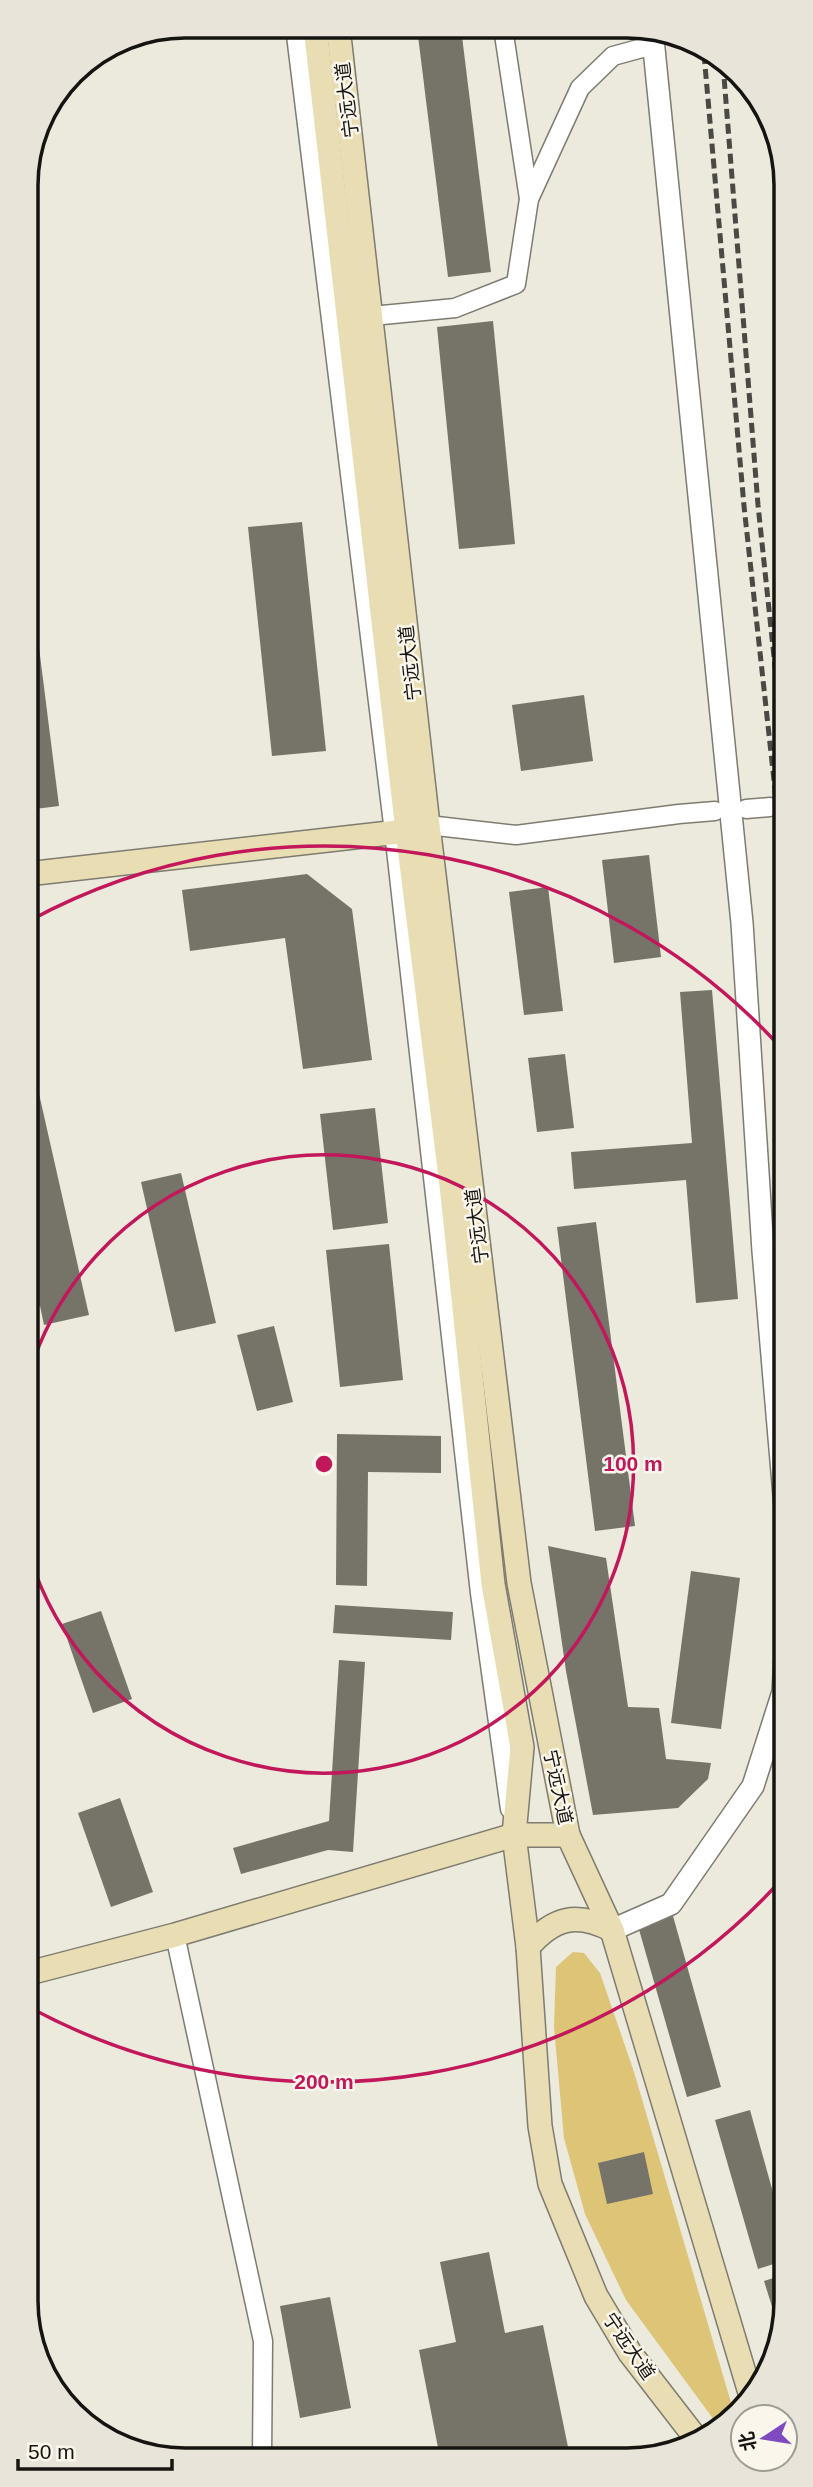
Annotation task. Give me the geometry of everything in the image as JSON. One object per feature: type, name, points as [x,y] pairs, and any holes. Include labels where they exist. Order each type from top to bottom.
[{"type":"main road","name":"宁远大道","points":[[316,38],[451,1185],[493,1584],[522,1747],[514,1835],[528,1947],[540,2126],[550,2184],[596,2296],[630,2353],[692,2433]]},
{"type":"main road","name":"宁远大道","points":[[339,38],[372,316],[410,829],[519,1583],[568,1835],[612,1930],[748,2385]]},
{"type":"main road","points":[[39,873],[410,829]]},
{"type":"main road","points":[[38,1971],[175,1935],[514,1835],[568,1835]]},
{"type":"main road","points":[[528,1947],[541,1932],[557,1922],[576,1919],[595,1921],[612,1930]]},
{"type":"street","name":"宁远大道","points":[[297,38],[410,829]]},
{"type":"street","points":[[505,38],[529,199]]},
{"type":"street","points":[[372,316],[455,308],[516,284],[529,199],[580,88],[613,56],[646,40]]},
{"type":"street","points":[[652,41],[743,923],[763,1251],[774,1379]]},
{"type":"street","points":[[746,809],[770,807]]},
{"type":"street","points":[[410,829],[516,835],[715,811]]},
{"type":"street","points":[[612,1930],[671,1904],[753,1786],[774,1720]]},
{"type":"street","points":[[175,1935],[263,2341],[262,2448]]},
{"type":"shaded area","points":[[573,1952],[584,1953],[600,1973],[634,2072],[731,2403],[714,2420],[626,2300],[585,2214],[564,2138],[554,2027],[556,1967]]},
{"type":"building","points":[[418,38],[462,38],[491,272],[448,277]]},
{"type":"building","points":[[493,321],[515,544],[459,549],[437,327]]},
{"type":"building","points":[[302,522],[326,751],[272,756],[248,527]]},
{"type":"building","points":[[39,646],[59,806],[39,809]]},
{"type":"building","points":[[584,695],[593,761],[521,771],[512,705]]},
{"type":"building","points":[[649,855],[661,957],[614,963],[602,860]]},
{"type":"building","points":[[307,874],[352,909],[372,1060],[303,1069],[285,938],[190,951],[182,890]]},
{"type":"building","points":[[548,887],[563,1011],[524,1015],[509,892]]},
{"type":"building","points":[[712,990],[738,1299],[696,1303],[686,1180],[574,1189],[571,1152],[692,1143],[680,992]]},
{"type":"building","points":[[565,1054],[574,1128],[537,1132],[528,1058]]},
{"type":"building","points":[[39,1092],[89,1315],[44,1325],[40,1306]]},
{"type":"building","points":[[375,1108],[388,1223],[333,1230],[320,1114]]},
{"type":"building","points":[[181,1173],[216,1323],[175,1332],[141,1182]]},
{"type":"building","points":[[596,1222],[635,1526],[595,1531],[557,1227]]},
{"type":"building","points":[[389,1244],[403,1380],[340,1387],[326,1250]]},
{"type":"building","points":[[274,1326],[293,1402],[257,1411],[237,1335]]},
{"type":"building","points":[[337,1434],[441,1436],[441,1473],[368,1472],[367,1586],[336,1585]]},
{"type":"building","points":[[548,1546],[606,1558],[628,1707],[659,1708],[666,1759],[711,1763],[708,1779],[678,1808],[593,1815],[566,1671]]},
{"type":"building","points":[[691,1571],[740,1578],[721,1729],[671,1723]]},
{"type":"building","points":[[335,1605],[453,1612],[451,1640],[333,1633]]},
{"type":"building","points":[[101,1611],[132,1699],[93,1713],[62,1624]]},
{"type":"building","points":[[339,1660],[365,1662],[353,1852],[328,1850],[241,1874],[233,1848],[329,1821]]},
{"type":"building","points":[[120,1798],[153,1892],[111,1907],[78,1813]]},
{"type":"building","points":[[673,1916],[721,2087],[687,2097],[638,1926]]},
{"type":"building","points":[[750,2110],[774,2196],[774,2264],[758,2269],[715,2120]]},
{"type":"building","points":[[644,2152],[653,2194],[607,2204],[598,2163]]},
{"type":"building","points":[[489,2252],[505,2333],[543,2325],[568,2447],[438,2448],[419,2350],[456,2342],[440,2262]]},
{"type":"building","points":[[774,2278],[774,2312],[764,2281]]},
{"type":"building","points":[[330,2297],[351,2408],[300,2418],[280,2306]]},
{"type":"tunnel","points":[[770,807],[774,807]]},
{"type":"railway","points":[[705,60],[744,506],[774,780]]},
{"type":"railway","points":[[724,75],[758,505],[774,657]]}]
